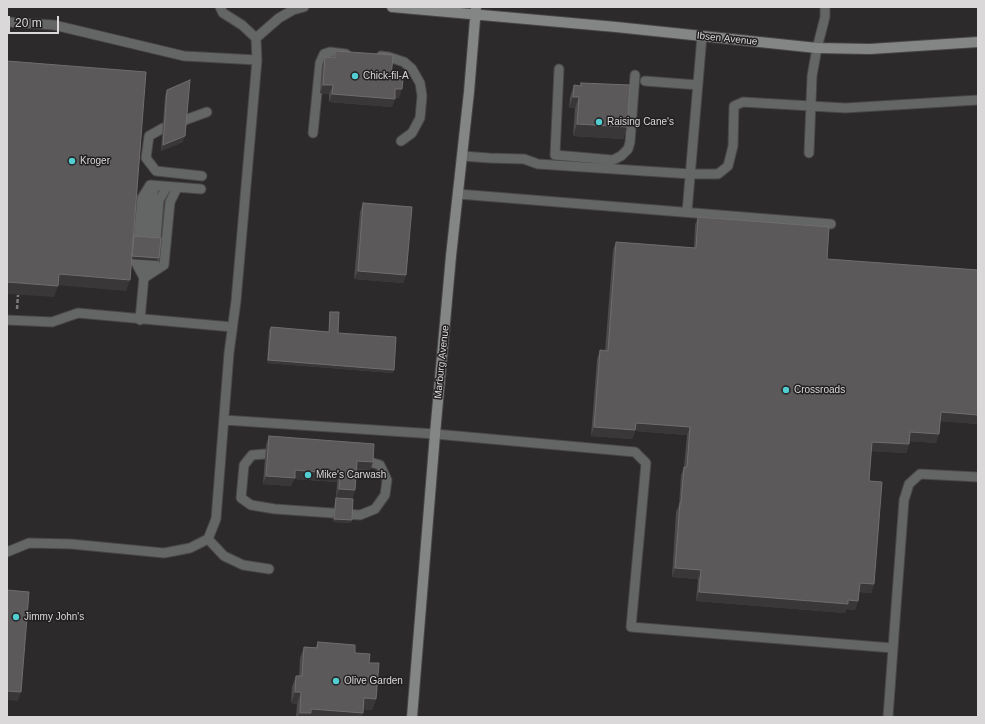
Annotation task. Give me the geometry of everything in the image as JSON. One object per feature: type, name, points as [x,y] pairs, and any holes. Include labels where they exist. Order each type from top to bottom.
[{"type":"street","name":"Ibsen Avenue","points":[[392,7],[476,11],[817,48],[870,49],[978,42]]},
{"type":"street","name":"Marburg Avenue","points":[[412,717],[451,256],[476,11]]},
{"type":"lane","points":[[7,552],[28,543],[71,544],[164,553],[190,548],[208,539],[216,519],[232,327],[236,301],[258,60],[256,38],[242,25],[224,13],[220,7]]},
{"type":"lane","points":[[256,38],[279,18],[293,10],[304,7]]},
{"type":"lane","points":[[810,153],[812,76],[825,17],[825,7]]},
{"type":"lane","points":[[7,22],[54,25],[184,56],[258,60]]},
{"type":"lane","points":[[687,212],[702,36]]},
{"type":"lane","points":[[313,133],[320,63],[324,54],[330,52],[352,54]]},
{"type":"lane","points":[[374,56],[389,57],[404,62],[412,70],[420,83],[422,96],[420,118],[412,132],[401,141]]},
{"type":"lane","points":[[559,69],[555,155],[613,160],[621,156],[628,149],[630,142],[635,75]]},
{"type":"lane","points":[[645,81],[698,85]]},
{"type":"lane","points":[[462,156],[524,159],[538,164],[690,174],[718,174],[728,166],[733,146],[734,106],[743,102],[845,108],[978,100]]},
{"type":"lane","points":[[185,120],[207,112]]},
{"type":"lane","points":[[163,128],[149,136],[146,158],[156,171],[202,176]]},
{"type":"lane","points":[[140,320],[151,198],[155,186],[201,189]]},
{"type":"lane","points":[[144,278],[154,265],[159,200],[167,187]]},
{"type":"lane","points":[[144,278],[164,265],[170,202],[177,188]]},
{"type":"lane","points":[[458,194],[831,224]]},
{"type":"lane","points":[[7,320],[52,322],[78,313],[140,320],[232,327]]},
{"type":"lane","points":[[224,420],[435,434],[635,452],[646,462],[631,627],[892,648]]},
{"type":"lane","points":[[265,454],[252,455],[244,465],[241,498],[251,505],[360,515],[375,509],[385,495],[387,480],[380,465],[370,462]]},
{"type":"lane","points":[[888,717],[904,500],[909,484],[920,474],[978,477]]},
{"type":"lane","points":[[208,539],[224,556],[243,565],[269,569]]},
{"type":"path","points":[[17,309],[18,294]]},
{"type":"building","name":"Chick-fil-A","points":[[335,51],[393,55],[391,78],[403,79],[402,89],[395,89],[395,99],[332,94],[333,85],[323,85],[325,57],[335,58]]},
{"type":"building","name":"Kroger","points":[[7,61],[146,72],[130,280],[59,274],[58,286],[7,282]]},
{"type":"building","points":[[190,80],[185,136],[163,145],[167,90]]},
{"type":"building","name":"Raising Cane's","points":[[581,83],[630,85],[627,127],[577,124],[579,97],[573,97],[574,85],[581,86]]},
{"type":"building","points":[[363,203],[412,207],[406,275],[358,271]]},
{"type":"building","name":"Crossroads","points":[[698,217],[829,227],[827,259],[978,270],[978,415],[941,412],[939,434],[910,432],[909,444],[872,442],[869,481],[882,482],[874,584],[860,583],[858,601],[848,600],[848,604],[699,592],[701,570],[675,568],[680,503],[684,467],[687,467],[690,427],[636,423],[635,430],[594,427],[600,350],[608,351],[616,242],[696,248]]},
{"type":"building","points":[[134,236],[161,238],[159,258],[132,256]]},
{"type":"building","points":[[330,312],[339,312],[338,333],[396,337],[394,370],[268,360],[271,327],[329,332]]},
{"type":"building","name":"Mike's Carwash","points":[[269,436],[374,444],[373,462],[357,461],[355,490],[339,489],[340,474],[295,470],[295,478],[266,476]]},
{"type":"building","points":[[336,498],[353,499],[352,520],[334,519]]},
{"type":"building","points":[[7,590],[29,592],[21,692],[7,691]]},
{"type":"building","name":"Olive Garden","points":[[318,642],[355,645],[355,653],[370,654],[369,663],[379,663],[376,699],[364,698],[363,713],[311,709],[311,713],[300,713],[301,692],[295,692],[296,676],[302,676],[304,647],[317,648]]},
{"type":"place","name":"Chick-fil-A","points":[[355,76]]},
{"type":"place","name":"Raising Cane's","points":[[599,122]]},
{"type":"place","name":"Kroger","points":[[72,161]]},
{"type":"place","name":"Crossroads","points":[[786,390]]},
{"type":"place","name":"Mike's Carwash","points":[[308,475]]},
{"type":"place","name":"Jimmy John's","points":[[16,617]]},
{"type":"place","name":"Olive Garden","points":[[336,681]]}]
